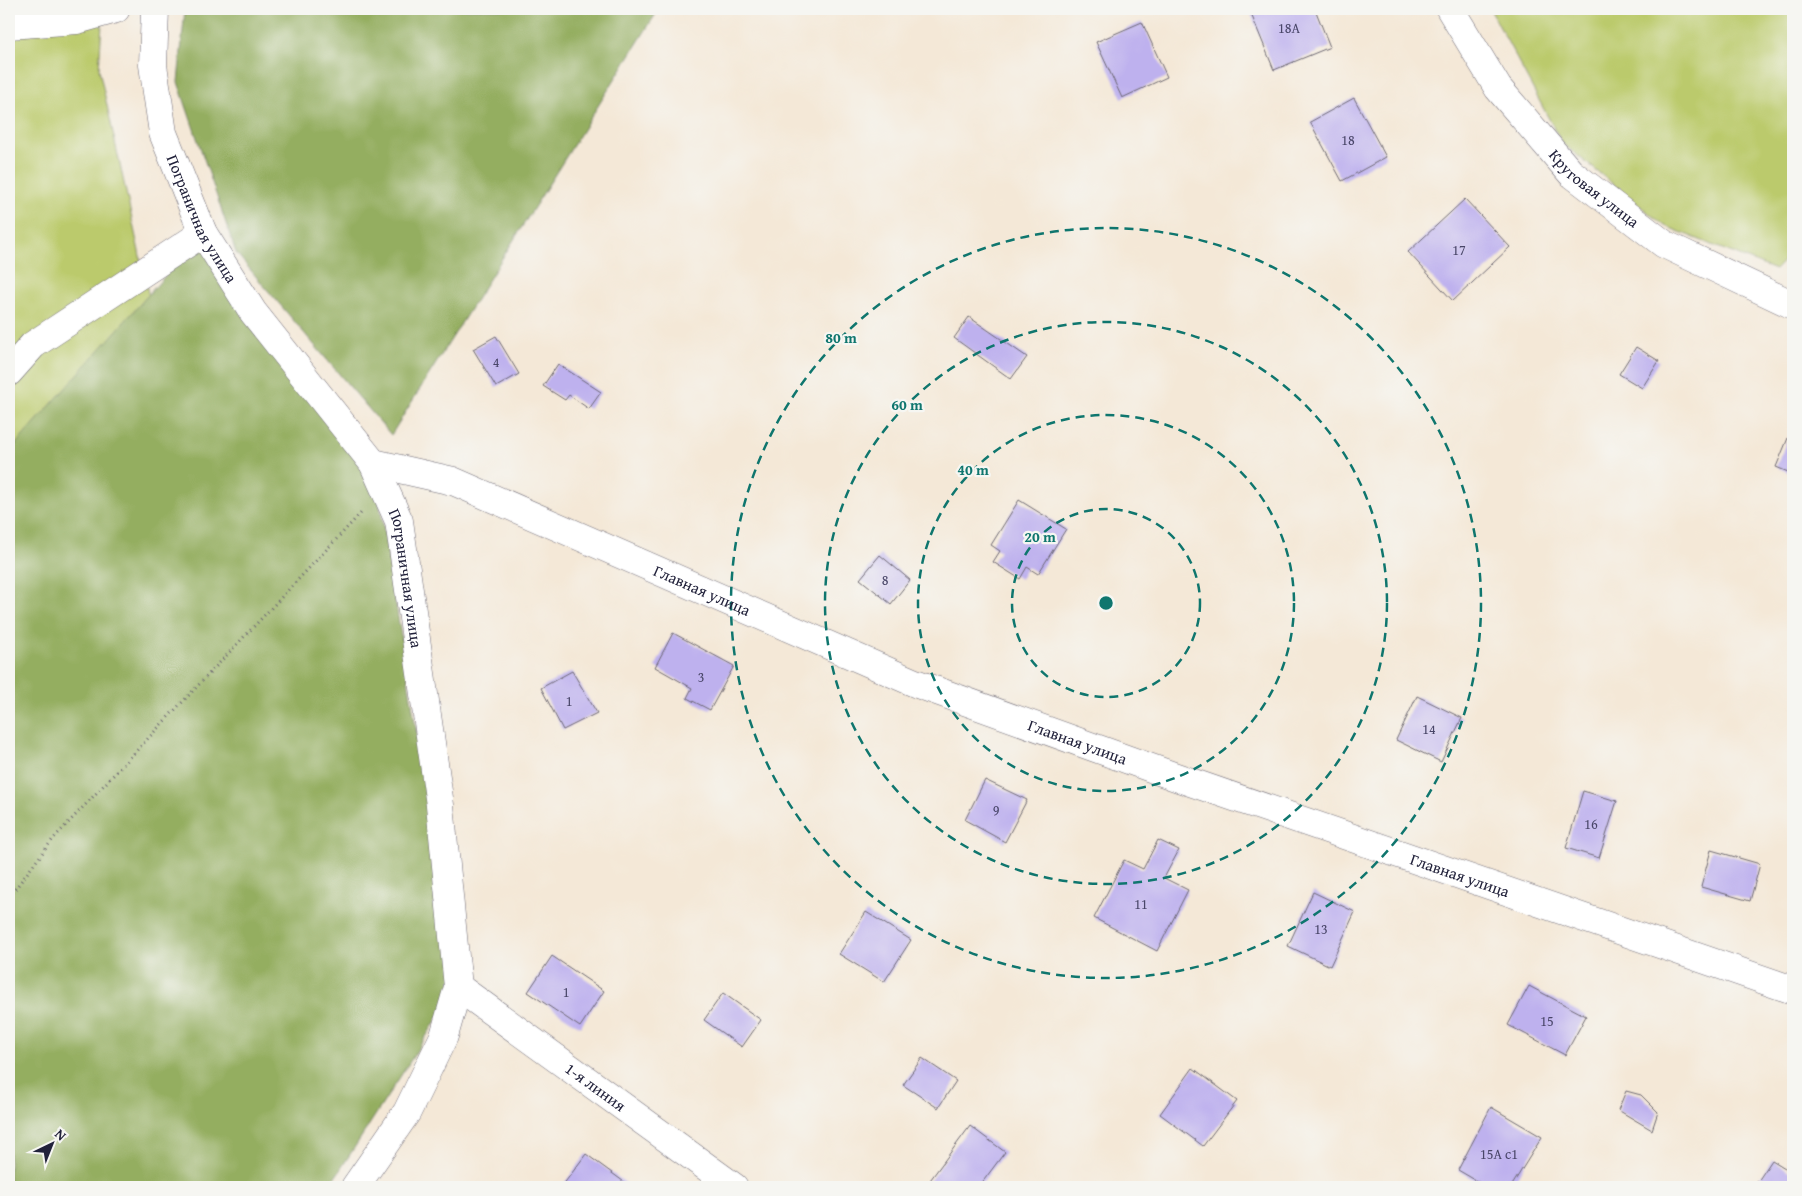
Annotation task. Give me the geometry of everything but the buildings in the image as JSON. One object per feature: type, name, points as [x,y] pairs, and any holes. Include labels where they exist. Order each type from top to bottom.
[{"type":"street","points":[[9,25],[77,20],[116,9]]},
{"type":"street","name":"Пограничная улица","points":[[155,9],[153,65],[164,133],[203,233],[254,312],[373,463],[399,522],[440,805],[458,987],[444,1036],[407,1112],[356,1187]]},
{"type":"street","name":"Круговая улица","points":[[1450,9],[1498,88],[1571,173],[1664,244],[1791,301]]},
{"type":"street","points":[[9,372],[33,345],[203,233]]},
{"type":"street","name":"Главная улица","points":[[373,463],[452,481],[916,683],[1176,777],[1793,990]]},
{"type":"street","name":"1-я линия","points":[[458,987],[734,1187]]},
{"type":"path","points":[[9,897],[53,839],[385,488]]},
{"type":"green space","points":[[9,9],[103,9],[99,69],[171,397],[9,503]]},
{"type":"green space","points":[[185,9],[659,9],[391,435],[236,253],[178,82]]},
{"type":"green space","points":[[1490,9],[1793,9],[1793,251],[1775,270],[1665,226],[1562,143]]},
{"type":"green space","points":[[203,233],[373,463],[458,987],[329,1187],[9,1187],[9,452]]}]
